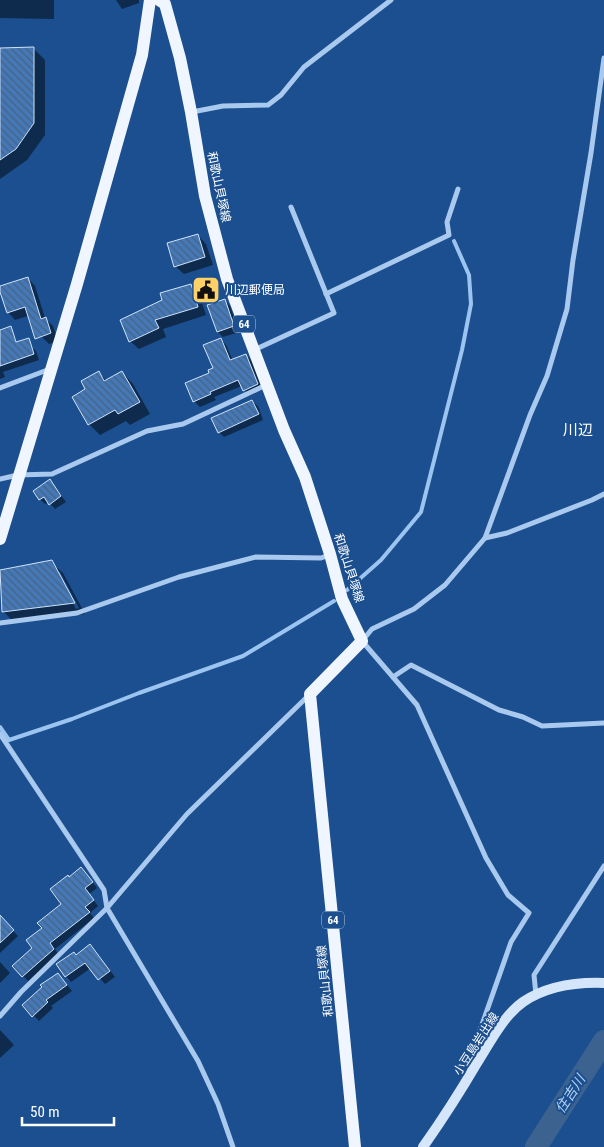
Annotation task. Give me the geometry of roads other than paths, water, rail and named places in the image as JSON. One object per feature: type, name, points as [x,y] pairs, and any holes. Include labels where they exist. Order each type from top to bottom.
[{"type":"main road","points":[[0,539],[142,55],[150,0]]},
{"type":"main road","name":"和歌山貝塚線","points":[[159,0],[165,4],[180,58],[205,196],[227,279],[284,430],[305,477],[330,554],[342,599],[362,641]]},
{"type":"main road","points":[[310,694],[362,641]]},
{"type":"main road","name":"和歌山貝塚線","points":[[310,694],[355,1147]]},
{"type":"main road","name":"小豆島岩出線","points":[[422,1147],[440,1123],[502,1024],[521,1003],[556,987],[589,982],[604,983]]},
{"type":"street","points":[[191,112],[223,106],[268,105],[281,95],[304,67],[391,0]]},
{"type":"street","points":[[469,1076],[471,1056],[510,942],[528,913],[508,895],[486,858],[417,705],[362,641],[372,629],[414,610],[445,585],[485,538],[530,415],[547,376],[567,310],[572,260],[591,153],[604,58]]},
{"type":"street","points":[[326,294],[449,236],[447,222],[458,189]]},
{"type":"street","points":[[254,350],[334,313],[291,207]]},
{"type":"street","points":[[0,388],[50,369]]},
{"type":"street","points":[[0,479],[18,475],[52,474],[147,431],[183,424],[267,385]]},
{"type":"street","points":[[485,538],[508,533],[604,494]]},
{"type":"street","points":[[0,623],[77,613],[179,577],[256,557],[322,558],[330,554]]},
{"type":"street","points":[[393,677],[412,665],[499,710],[523,717],[542,726],[604,723]]},
{"type":"street","points":[[0,1016],[21,992],[107,908],[187,814],[310,694]]},
{"type":"street","points":[[0,734],[104,890],[107,908],[198,1061],[218,1104],[233,1147]]},
{"type":"street","points":[[536,995],[534,975],[604,866]]},
{"type":"waterway","points":[[347,590],[381,560],[421,512],[462,350],[471,304],[469,275],[454,241]]},
{"type":"waterway","points":[[0,727],[9,740],[72,719],[243,656],[334,601]]},
{"type":"waterway","name":"住吉川","points":[[536,1147],[604,1041]]},
{"type":"place","name":"川辺郵便局","points":[[206,290]]},
{"type":"district","name":"川辺","points":[[578,430]]}]
